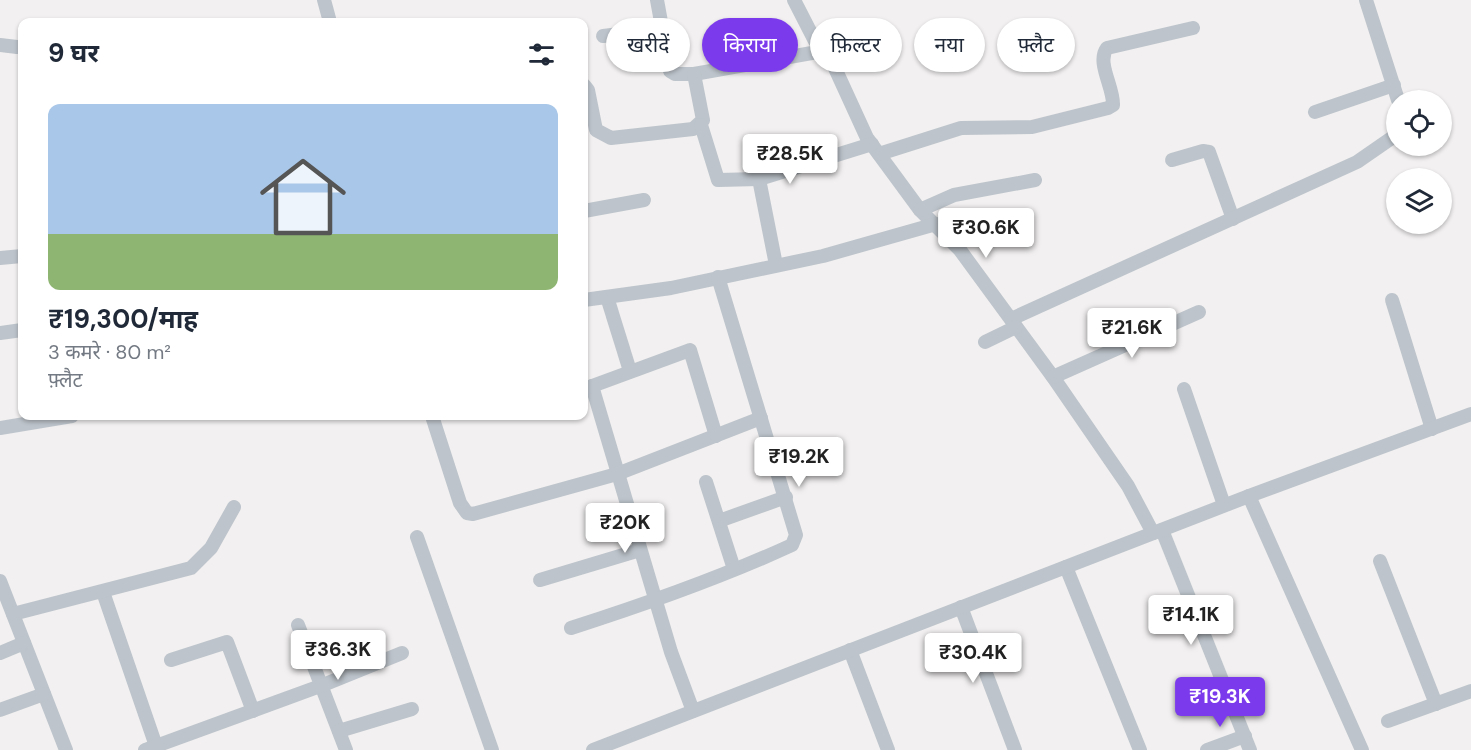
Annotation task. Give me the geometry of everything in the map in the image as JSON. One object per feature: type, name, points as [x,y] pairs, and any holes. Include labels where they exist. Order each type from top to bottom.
[{"type":"street","points":[[324,0],[329,18]]},
{"type":"street","points":[[657,0],[661,18]]},
{"type":"street","points":[[794,0],[810,33]]},
{"type":"street","points":[[1366,0],[1395,90]]},
{"type":"street","points":[[694,74],[703,120],[701,125],[718,180],[759,179],[961,128],[1032,127],[1108,108],[1113,105],[1113,97],[1102,59],[1107,48],[1192,28]]},
{"type":"street","points":[[0,45],[16,47]]},
{"type":"street","points":[[672,72],[694,74],[810,53]]},
{"type":"street","points":[[837,72],[876,149],[920,210],[960,250],[1014,323],[1157,531],[1250,750]]},
{"type":"street","points":[[1315,112],[1394,85]]},
{"type":"street","points":[[588,90],[596,130],[610,138],[693,129],[701,125]]},
{"type":"street","points":[[985,342],[1014,323],[1357,162],[1386,142]]},
{"type":"street","points":[[1172,160],[1203,151],[1209,152],[1233,219]]},
{"type":"street","points":[[759,179],[776,265]]},
{"type":"street","points":[[920,210],[954,195],[1035,180]]},
{"type":"street","points":[[588,210],[644,200]]},
{"type":"street","points":[[588,299],[671,288],[823,256],[936,224]]},
{"type":"street","points":[[0,258],[18,256]]},
{"type":"street","points":[[571,628],[655,602],[792,544],[796,535],[718,277]]},
{"type":"street","points":[[607,297],[630,371]]},
{"type":"street","points":[[1392,300],[1432,429]]},
{"type":"street","points":[[1053,377],[1199,312]]},
{"type":"street","points":[[0,333],[18,331]]},
{"type":"street","points":[[693,711],[655,602],[617,474],[588,387],[690,350],[716,436]]},
{"type":"street","points":[[1184,389],[1224,505]]},
{"type":"street","points":[[593,750],[1224,505],[1471,414]]},
{"type":"street","points":[[433,420],[460,503],[467,513],[473,514],[617,474],[761,418]]},
{"type":"street","points":[[0,428],[48,420]]},
{"type":"street","points":[[706,482],[734,569]]},
{"type":"street","points":[[1250,496],[1362,750]]},
{"type":"street","points":[[719,521],[786,497]]},
{"type":"street","points":[[13,614],[191,568],[211,548],[234,507]]},
{"type":"street","points":[[417,537],[492,750]]},
{"type":"street","points":[[540,580],[640,550]]},
{"type":"street","points":[[1380,561],[1436,704]]},
{"type":"street","points":[[1066,567],[1140,750]]},
{"type":"street","points":[[0,581],[66,750]]},
{"type":"street","points":[[103,592],[151,748],[323,685],[402,652]]},
{"type":"street","points":[[961,607],[1015,750]]},
{"type":"street","points":[[298,625],[323,685],[346,750]]},
{"type":"street","points":[[171,660],[227,642],[253,711]]},
{"type":"street","points":[[0,652],[24,643]]},
{"type":"street","points":[[850,650],[888,750]]},
{"type":"street","points":[[1388,722],[1471,691]]},
{"type":"street","points":[[0,710],[44,694]]},
{"type":"street","points":[[339,731],[412,709]]},
{"type":"street","points":[[1207,750],[1245,736]]}]
